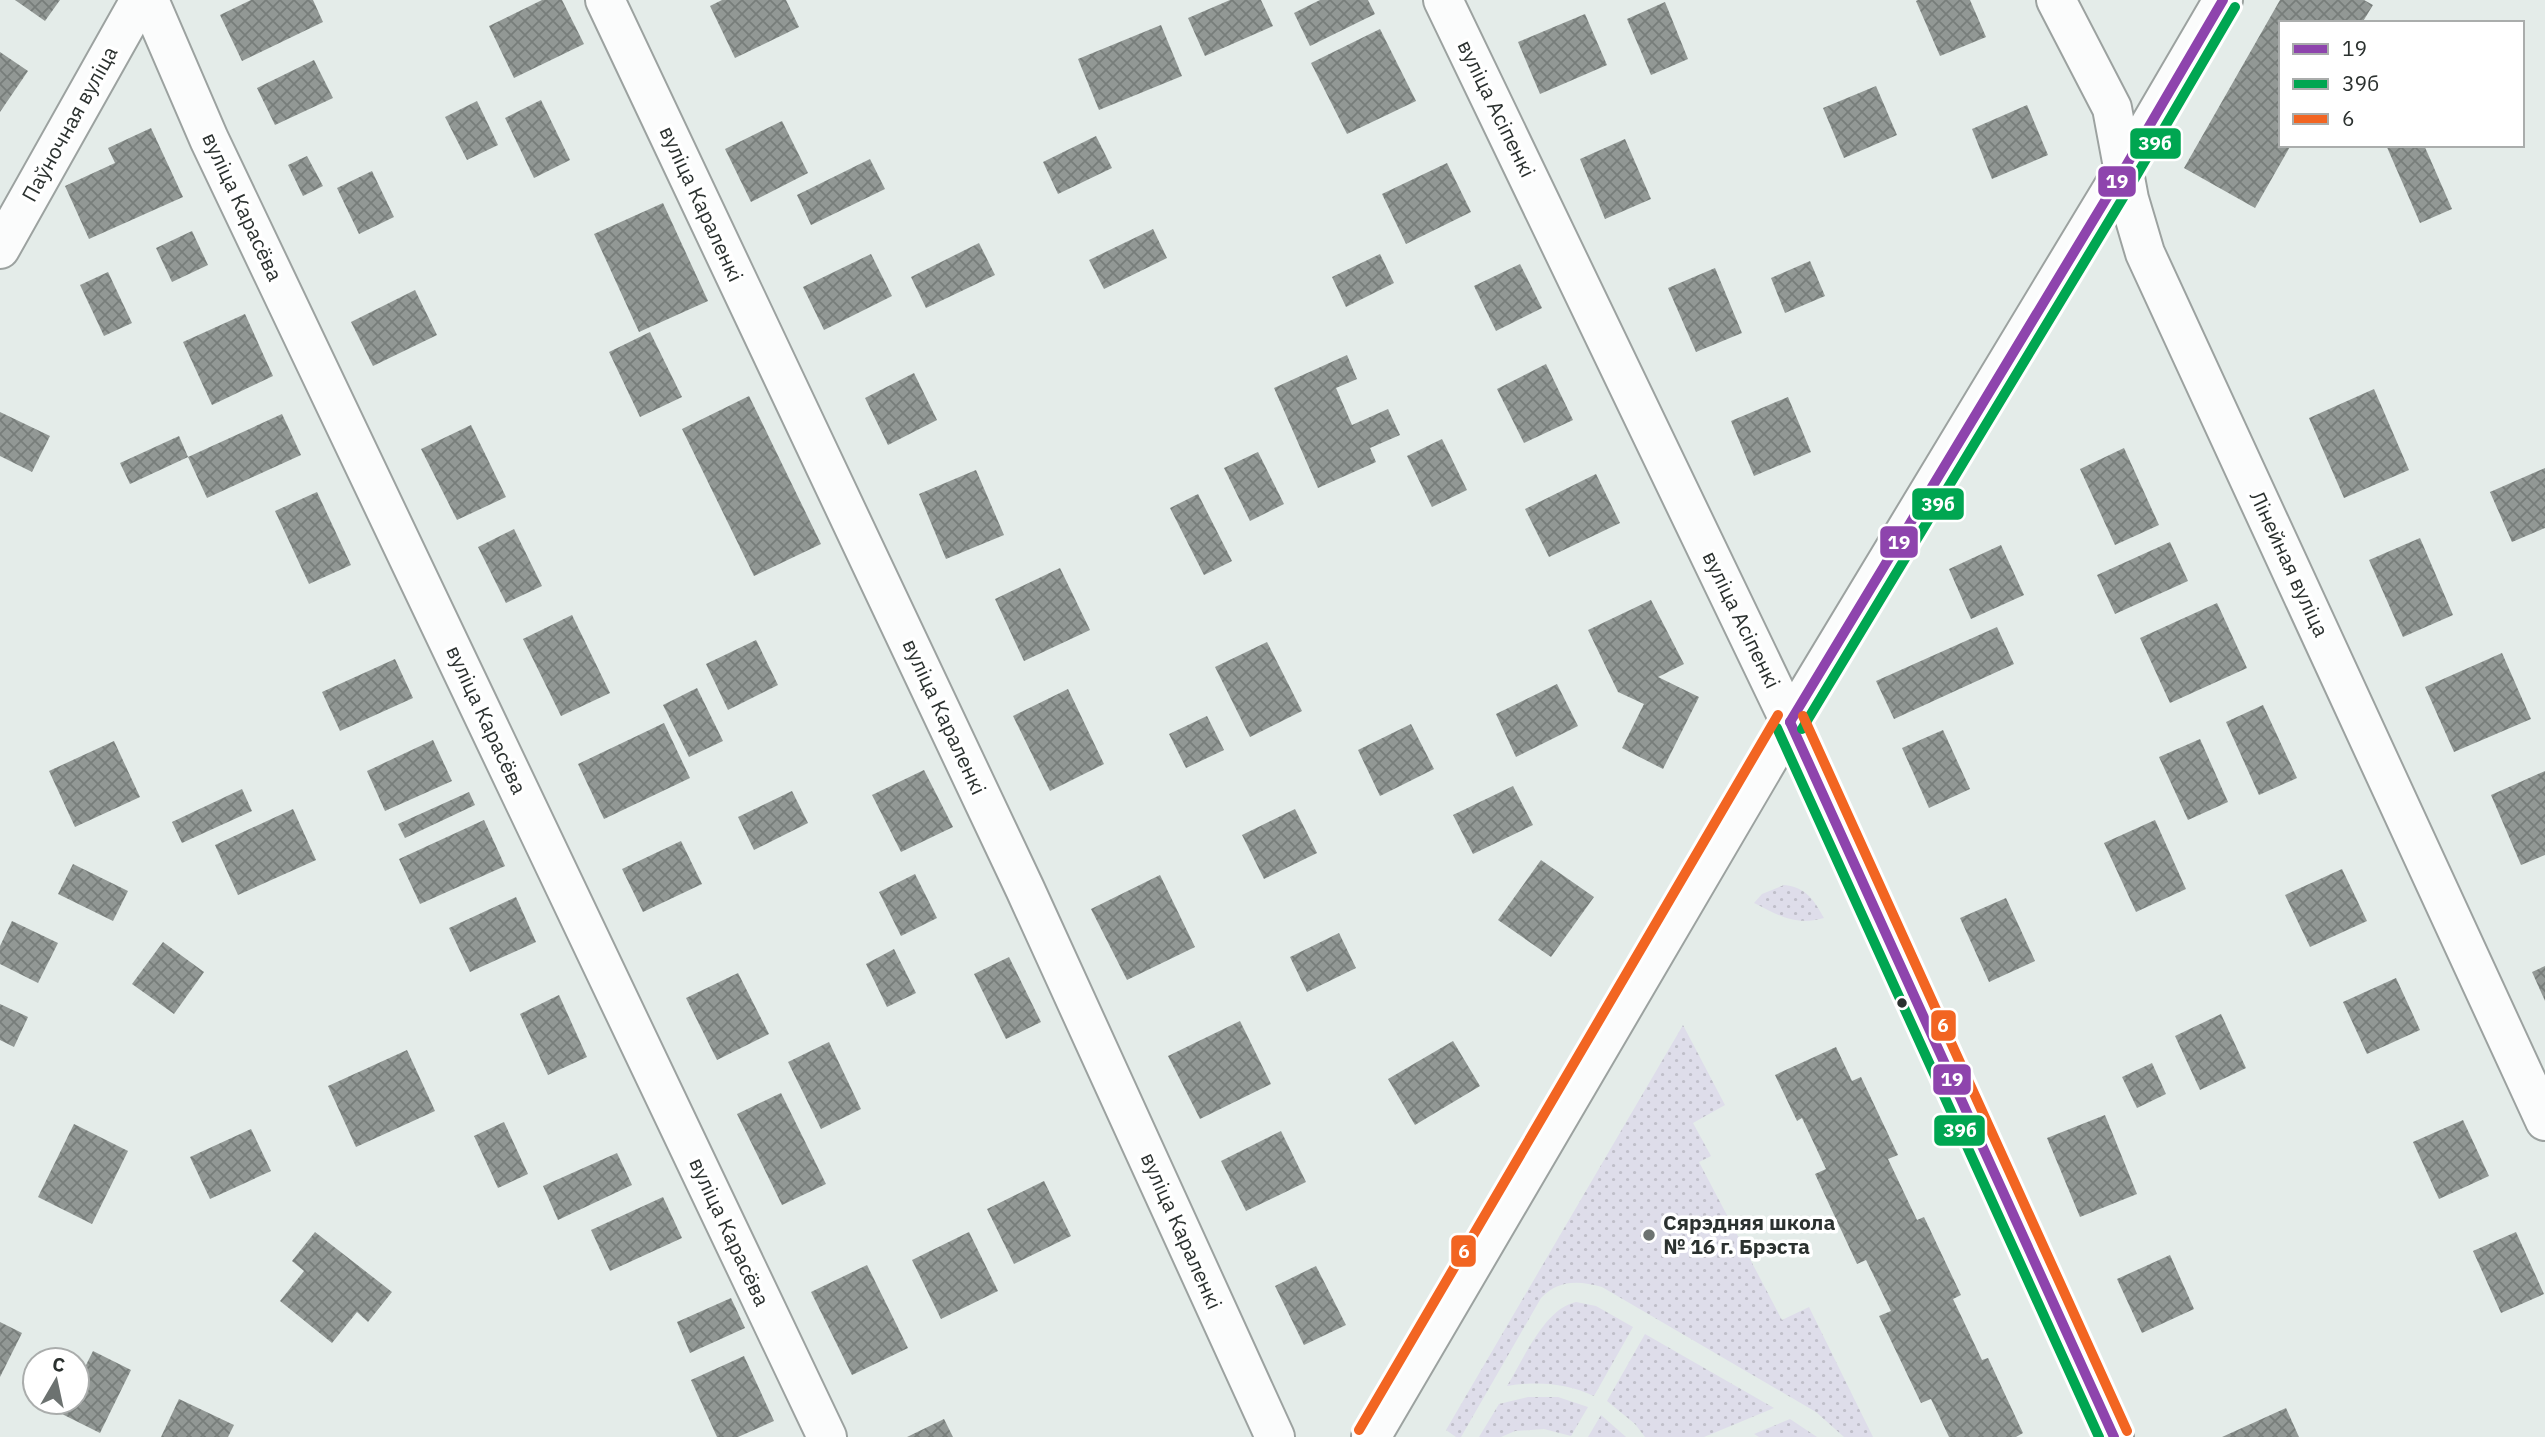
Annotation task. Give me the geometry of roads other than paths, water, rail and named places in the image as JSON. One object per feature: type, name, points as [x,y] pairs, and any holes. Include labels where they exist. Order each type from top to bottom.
[{"type":"street","name":"Паўночная вуліца","points":[[0,249],[140,0]]},
{"type":"street","name":"вуліца Карасёва","points":[[149,0],[209,139],[827,1437]]},
{"type":"street","name":"вуліца Караленкі","points":[[605,0],[1025,889],[1275,1437]]},
{"type":"street","name":"вуліца Асіпенкі","points":[[1443,0],[1790,722],[2114,1437]]},
{"type":"street","name":"Лінейная вуліца","points":[[2056,0],[2112,108],[2136,227],[2146,253],[2545,1121]]},
{"type":"street","points":[[1371,1437],[1790,722],[2123,171],[2223,0]]},
{"type":"place","name":"Сярэдняя школа № 16 г. Брэста","points":[[1649,1235]]}]
